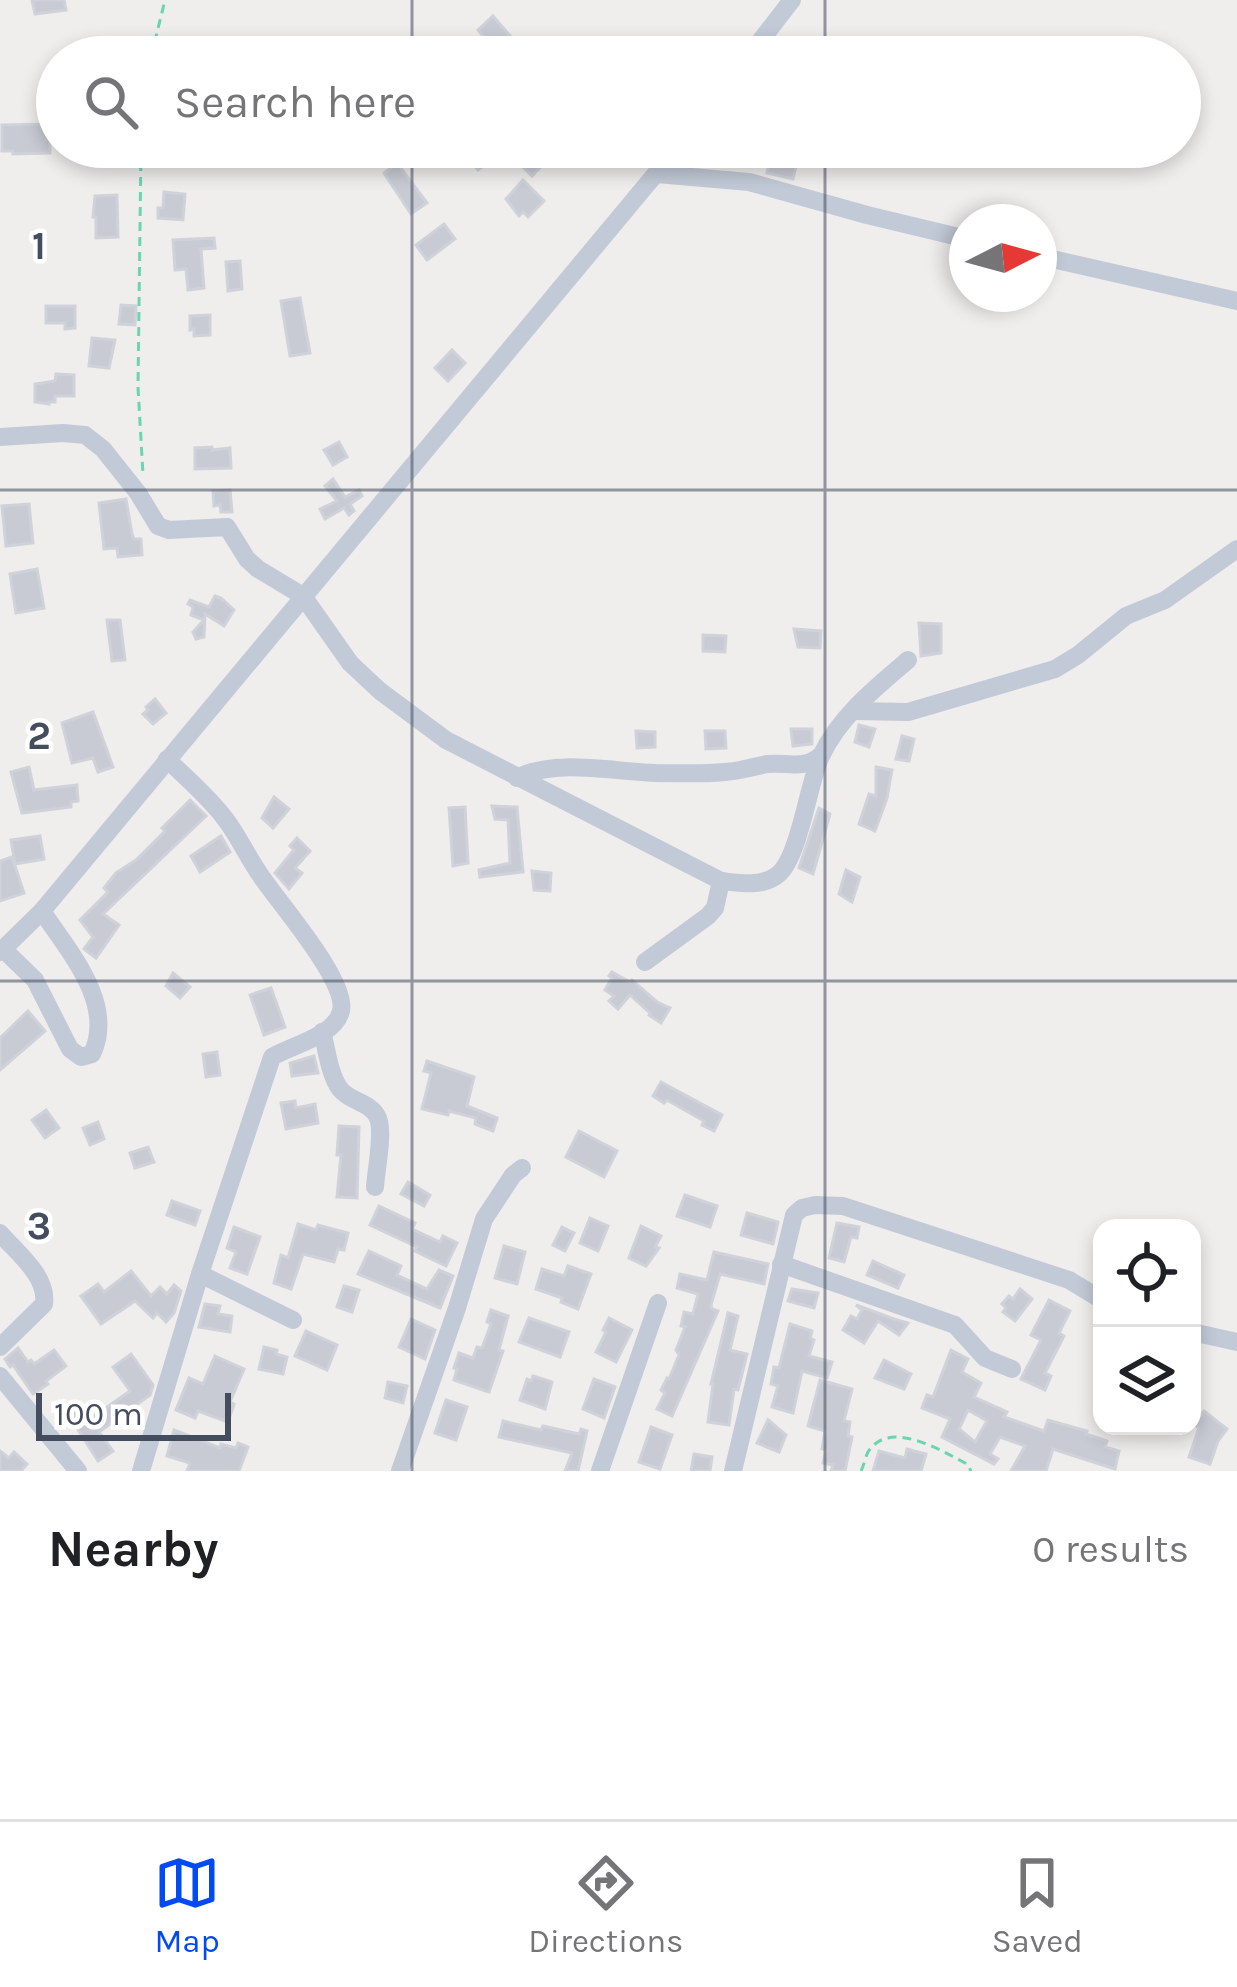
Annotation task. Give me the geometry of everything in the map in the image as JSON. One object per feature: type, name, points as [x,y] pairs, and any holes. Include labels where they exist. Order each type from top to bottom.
[{"type":"street","points":[[764,36],[792,0]]},
{"type":"street","points":[[42,911],[96,1003],[99,1031],[92,1054],[81,1058],[70,1049],[35,980],[1,951],[42,911],[661,168]]},
{"type":"street","points":[[656,174],[748,182],[949,235]]},
{"type":"street","points":[[1057,260],[1237,302]]},
{"type":"street","points":[[0,436],[85,435],[103,449],[163,529],[227,526],[247,559],[303,596],[350,663],[446,740],[721,881],[764,881],[783,869],[820,756]]},
{"type":"street","points":[[854,711],[908,712],[1055,669],[1126,616],[1166,601],[1237,549]]},
{"type":"street","points":[[517,778],[551,768],[719,772],[814,762],[854,711],[908,660]]},
{"type":"street","points":[[141,1471],[272,1057],[322,1032],[342,1009],[327,969],[226,820],[167,759]]},
{"type":"street","points":[[645,962],[708,916],[715,908],[721,881]]},
{"type":"street","points":[[322,1032],[341,1090],[377,1115],[375,1187]]},
{"type":"street","points":[[400,1471],[484,1219],[512,1175],[522,1168]]},
{"type":"street","points":[[733,1471],[781,1264],[794,1215],[802,1208],[843,1206],[1069,1280],[1093,1295]]},
{"type":"street","points":[[0,1233],[42,1282],[46,1294],[44,1304],[0,1347]]},
{"type":"street","points":[[781,1264],[955,1325],[986,1358],[1012,1369]]},
{"type":"street","points":[[200,1274],[293,1320]]},
{"type":"street","points":[[600,1471],[658,1303]]},
{"type":"street","points":[[1201,1334],[1237,1342]]},
{"type":"street","points":[[0,1376],[78,1471]]},
{"type":"path","points":[[156,36],[161,0]]},
{"type":"path","points":[[141,168],[138,387],[144,503]]},
{"type":"path","points":[[861,1471],[869,1451],[890,1437],[911,1439],[967,1464],[971,1471]]},
{"type":"building","points":[[32,0],[64,0],[66,10],[35,14]]},
{"type":"building","points":[[493,16],[510,36],[483,36],[478,30]]},
{"type":"building","points":[[36,124],[36,153],[2,151],[2,125]]},
{"type":"building","points":[[401,168],[427,203],[411,214],[384,173]]},
{"type":"building","points":[[768,168],[796,168],[793,179],[767,173]]},
{"type":"building","points":[[523,180],[544,201],[528,217],[523,212],[519,216],[506,199]]},
{"type":"building","points":[[164,192],[185,194],[183,220],[158,218]]},
{"type":"building","points":[[117,195],[118,237],[96,238],[95,196]]},
{"type":"building","points":[[444,224],[455,239],[427,260],[416,245]]},
{"type":"building","points":[[214,238],[215,248],[201,249],[204,288],[188,290],[186,269],[175,270],[173,240]]},
{"type":"building","points":[[240,261],[242,289],[228,291],[226,262]]},
{"type":"building","points":[[300,298],[310,353],[290,356],[281,301]]},
{"type":"building","points":[[121,305],[136,306],[135,325],[119,324]]},
{"type":"building","points":[[46,306],[75,306],[75,328],[46,323]]},
{"type":"building","points":[[210,315],[210,335],[194,336],[190,316]]},
{"type":"building","points":[[92,338],[115,340],[109,368],[89,366]]},
{"type":"building","points":[[452,350],[465,363],[448,381],[435,368]]},
{"type":"building","points":[[56,374],[74,375],[74,396],[55,396],[49,404],[35,402],[35,384],[55,381]]},
{"type":"building","points":[[339,442],[347,457],[333,465],[324,450]]},
{"type":"building","points":[[195,448],[230,448],[231,468],[195,469]]},
{"type":"building","points":[[333,479],[345,497],[359,490],[362,496],[350,504],[354,511],[349,515],[344,508],[325,519],[320,509],[337,501],[325,486]]},
{"type":"building","points":[[230,490],[232,512],[221,512],[220,505],[214,506],[213,491]]},
{"type":"building","points":[[126,499],[132,534],[141,539],[142,555],[118,557],[117,548],[104,549],[99,503]]},
{"type":"building","points":[[29,504],[33,543],[6,546],[2,506]]},
{"type":"building","points":[[37,569],[44,608],[16,613],[10,574]]},
{"type":"building","points":[[215,596],[234,610],[224,626],[205,614],[204,637],[196,639],[193,632],[204,620],[191,615],[193,607],[188,604],[190,600],[209,607]]},
{"type":"building","points":[[107,620],[120,620],[125,660],[112,661]]},
{"type":"building","points":[[919,623],[941,624],[941,653],[921,656]]},
{"type":"building","points":[[794,629],[821,631],[820,648],[798,647]]},
{"type":"building","points":[[703,635],[726,636],[725,652],[703,651]]},
{"type":"building","points":[[155,699],[166,713],[153,724],[143,714]]},
{"type":"building","points":[[93,712],[113,767],[98,772],[93,758],[72,763],[62,723]]},
{"type":"building","points":[[859,725],[875,729],[869,747],[855,742]]},
{"type":"building","points":[[791,729],[812,729],[812,744],[793,746]]},
{"type":"building","points":[[636,731],[655,732],[655,747],[637,748]]},
{"type":"building","points":[[705,731],[725,731],[726,748],[706,749]]},
{"type":"building","points":[[902,736],[914,739],[909,761],[896,759]]},
{"type":"building","points":[[29,767],[34,790],[77,785],[78,801],[71,802],[71,807],[22,813],[11,772]]},
{"type":"building","points":[[876,767],[892,770],[875,831],[859,824],[869,794],[876,796]]},
{"type":"building","points":[[274,797],[289,809],[273,828],[262,818]]},
{"type":"building","points":[[190,800],[206,816],[103,914],[119,925],[96,958],[84,949],[93,937],[80,920],[108,892],[104,888],[116,873],[136,860]]},
{"type":"building","points":[[492,806],[517,807],[523,872],[480,877],[479,870],[510,863],[508,820],[495,819]]},
{"type":"building","points":[[465,807],[468,863],[453,866],[449,808]]},
{"type":"building","points":[[819,808],[830,814],[813,874],[799,868]]},
{"type":"building","points":[[40,836],[44,859],[15,864],[11,840]]},
{"type":"building","points":[[221,836],[230,852],[200,872],[191,856]]},
{"type":"building","points":[[297,838],[310,851],[295,868],[302,873],[289,889],[275,873],[294,850],[290,846]]},
{"type":"building","points":[[12,857],[24,893],[0,901],[0,861]]},
{"type":"building","points":[[846,870],[860,877],[852,902],[839,894]]},
{"type":"building","points":[[532,871],[551,873],[550,891],[534,890]]},
{"type":"building","points":[[612,972],[632,980],[670,1008],[661,1023],[630,995],[618,1009],[609,1001],[614,996],[605,990]]},
{"type":"building","points":[[173,973],[190,987],[180,998],[166,986]]},
{"type":"building","points":[[271,988],[285,1027],[264,1035],[250,995]]},
{"type":"building","points":[[28,1011],[45,1031],[0,1070],[0,1038]]},
{"type":"building","points":[[217,1052],[220,1075],[206,1077],[203,1054]]},
{"type":"building","points":[[314,1056],[318,1073],[292,1076],[290,1063]]},
{"type":"building","points":[[427,1061],[474,1077],[467,1106],[497,1118],[493,1131],[475,1124],[476,1118],[422,1109],[431,1073],[424,1071]]},
{"type":"building","points":[[661,1082],[722,1115],[714,1131],[702,1125],[704,1121],[653,1096]]},
{"type":"building","points":[[295,1101],[296,1108],[315,1104],[318,1123],[286,1129],[281,1103]]},
{"type":"building","points":[[46,1110],[59,1128],[45,1138],[32,1120]]},
{"type":"building","points":[[98,1122],[104,1139],[90,1145],[83,1128]]},
{"type":"building","points":[[339,1126],[359,1127],[357,1198],[337,1197]]},
{"type":"building","points":[[579,1131],[617,1151],[604,1177],[566,1157]]},
{"type":"building","points":[[148,1147],[154,1162],[135,1168],[130,1153]]},
{"type":"building","points":[[408,1182],[430,1195],[424,1206],[401,1194]]},
{"type":"building","points":[[685,1195],[717,1206],[710,1227],[677,1216]]},
{"type":"building","points":[[172,1201],[200,1211],[195,1225],[167,1215]]},
{"type":"building","points":[[379,1206],[415,1223],[412,1229],[440,1242],[443,1236],[457,1243],[446,1266],[370,1225]]},
{"type":"building","points":[[747,1213],[778,1222],[773,1244],[741,1235]]},
{"type":"building","points":[[590,1218],[608,1226],[598,1251],[580,1243]]},
{"type":"building","points":[[837,1223],[859,1227],[844,1262],[829,1258]]},
{"type":"building","points":[[298,1224],[348,1233],[344,1250],[338,1249],[334,1262],[303,1254],[291,1289],[274,1283],[281,1255],[288,1258]]},
{"type":"building","points":[[641,1226],[661,1236],[646,1266],[629,1258]]},
{"type":"building","points":[[234,1227],[260,1237],[247,1274],[230,1268],[236,1252],[227,1248]]},
{"type":"building","points":[[562,1227],[574,1233],[565,1251],[553,1245]]},
{"type":"building","points":[[504,1246],[525,1252],[517,1284],[495,1278]]},
{"type":"building","points":[[369,1251],[401,1266],[397,1275],[427,1289],[439,1270],[453,1276],[440,1308],[358,1274]]},
{"type":"building","points":[[714,1252],[768,1264],[764,1284],[720,1274],[711,1305],[718,1311],[672,1416],[657,1409],[665,1393],[661,1390],[679,1355],[684,1312],[693,1314],[698,1294],[677,1288],[680,1274],[707,1280]]},
{"type":"building","points":[[873,1261],[904,1275],[898,1288],[867,1275]]},
{"type":"building","points":[[568,1266],[591,1274],[578,1309],[536,1289],[542,1269],[564,1276]]},
{"type":"building","points":[[131,1271],[151,1296],[160,1287],[167,1294],[174,1285],[181,1291],[166,1322],[157,1313],[153,1318],[135,1301],[101,1324],[81,1296],[98,1284],[104,1292]]},
{"type":"building","points":[[344,1286],[359,1290],[352,1312],[337,1307]]},
{"type":"building","points":[[792,1289],[818,1293],[814,1308],[788,1301]]},
{"type":"building","points":[[1020,1289],[1032,1299],[1015,1321],[1003,1312],[1002,1304]]},
{"type":"building","points":[[1049,1300],[1070,1311],[1059,1333],[1064,1336],[1045,1373],[1051,1376],[1045,1390],[1021,1379],[1041,1340],[1031,1335]]},
{"type":"building","points":[[205,1304],[220,1306],[218,1314],[232,1316],[230,1332],[199,1327]]},
{"type":"building","points":[[856,1305],[908,1323],[899,1335],[878,1321],[864,1343],[843,1330],[851,1316],[857,1319],[862,1310]]},
{"type":"building","points":[[491,1310],[508,1316],[499,1350],[503,1351],[489,1392],[454,1380],[454,1368],[459,1353],[473,1358],[477,1347],[482,1348]]},
{"type":"building","points":[[728,1313],[738,1316],[730,1350],[747,1354],[738,1390],[734,1389],[729,1425],[708,1422],[711,1384]]},
{"type":"building","points":[[529,1318],[569,1332],[560,1357],[519,1342]]},
{"type":"building","points":[[609,1318],[632,1330],[616,1362],[596,1352]]},
{"type":"building","points":[[411,1319],[435,1330],[425,1359],[399,1347]]},
{"type":"building","points":[[790,1324],[812,1331],[809,1356],[832,1362],[827,1378],[802,1371],[793,1413],[772,1407],[778,1386],[771,1384]]},
{"type":"building","points":[[306,1331],[337,1345],[327,1370],[295,1356]]},
{"type":"building","points":[[264,1347],[287,1357],[283,1374],[259,1369]]},
{"type":"building","points":[[18,1348],[34,1364],[54,1350],[66,1366],[33,1394],[5,1359]]},
{"type":"building","points":[[951,1350],[968,1359],[962,1372],[981,1383],[974,1397],[1007,1412],[1004,1417],[1044,1431],[1048,1420],[1107,1441],[1105,1447],[1119,1451],[1115,1469],[1053,1449],[1046,1471],[1011,1471],[1025,1446],[1000,1437],[990,1454],[998,1459],[994,1464],[942,1437],[950,1419],[922,1408],[927,1395],[933,1397]],"holes":[[[968,1410],[987,1421],[975,1442],[959,1429]]]},
{"type":"building","points":[[131,1354],[153,1385],[150,1395],[99,1432],[113,1451],[98,1461],[68,1414],[81,1406],[90,1419],[130,1391],[113,1367]]},
{"type":"building","points":[[215,1356],[244,1369],[230,1402],[234,1404],[228,1422],[198,1411],[195,1418],[176,1410],[189,1378],[203,1384]]},
{"type":"building","points":[[884,1360],[911,1374],[904,1389],[875,1378]]},
{"type":"building","points":[[533,1376],[552,1382],[545,1409],[520,1400],[527,1379]]},
{"type":"building","points":[[594,1379],[615,1387],[604,1418],[583,1409]]},
{"type":"building","points":[[820,1380],[852,1389],[844,1421],[850,1422],[848,1436],[852,1437],[845,1471],[831,1471],[833,1465],[823,1463],[825,1431],[808,1426]]},
{"type":"building","points":[[388,1382],[407,1386],[403,1403],[385,1398]]},
{"type":"building","points":[[446,1400],[467,1407],[456,1440],[435,1433]]},
{"type":"building","points":[[1204,1411],[1227,1429],[1210,1464],[1189,1457],[1197,1435],[1201,1435]]},
{"type":"building","points":[[768,1420],[786,1435],[779,1452],[757,1443]]},
{"type":"building","points":[[503,1421],[541,1430],[543,1426],[579,1434],[581,1429],[587,1431],[578,1471],[565,1471],[572,1453],[499,1437]]},
{"type":"building","points":[[651,1427],[672,1435],[660,1469],[639,1462]]},
{"type":"building","points":[[174,1430],[220,1448],[221,1444],[236,1448],[238,1443],[248,1447],[239,1471],[187,1471],[190,1463],[167,1456]]},
{"type":"building","points":[[907,1449],[926,1454],[921,1471],[873,1471],[879,1451],[905,1458]]},
{"type":"building","points":[[0,1451],[9,1458],[14,1452],[27,1464],[21,1471],[0,1471]]},
{"type":"building","points":[[694,1454],[712,1457],[710,1471],[691,1471]]}]
